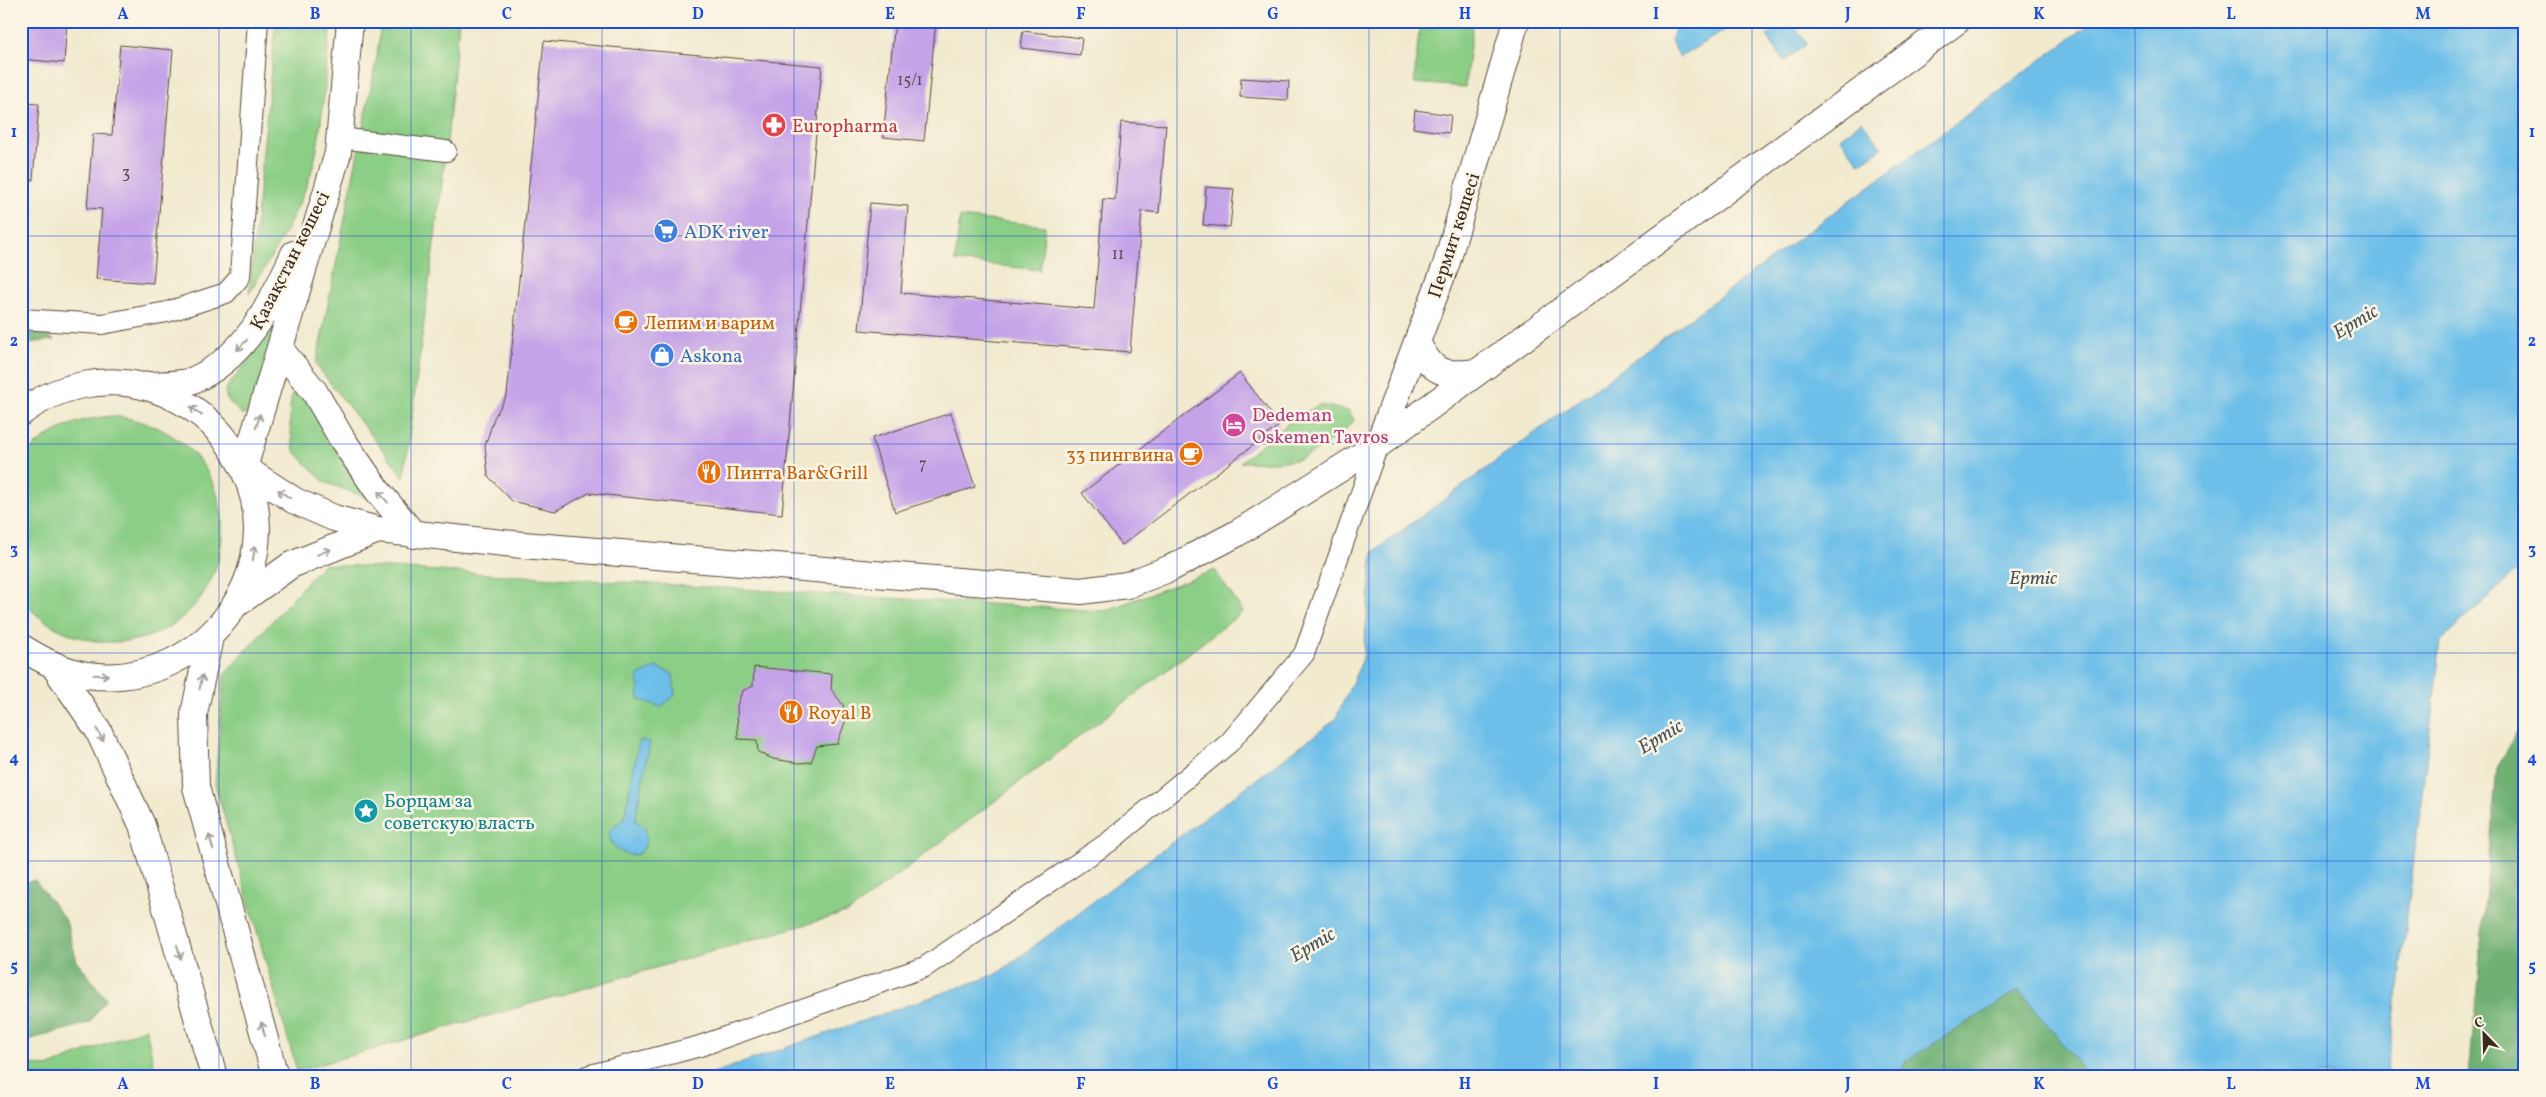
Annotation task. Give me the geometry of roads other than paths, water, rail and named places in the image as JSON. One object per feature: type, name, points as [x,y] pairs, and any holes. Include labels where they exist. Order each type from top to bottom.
[{"type":"main road","name":"Қазақстан көшесі","points":[[244,468],[331,179],[340,138],[350,21]]},
{"type":"main road","name":"Пермит көшесі","points":[[1378,445],[1446,265],[1516,21]]},
{"type":"main road","points":[[244,468],[296,501],[334,518],[378,530],[414,535],[1081,590],[1127,585],[1171,568],[1236,534],[1378,445],[1957,21]]},
{"type":"main road","name":"Қазақстан көшесі","points":[[140,385],[189,382],[226,362],[249,338],[281,284],[331,179]]},
{"type":"main road","points":[[1416,342],[1430,364],[1450,375],[1477,372]]},
{"type":"main road","points":[[280,349],[314,391],[342,439],[377,490],[414,535]]},
{"type":"main road","points":[[21,389],[116,382],[140,385],[166,393],[191,406],[212,423],[224,437],[244,468],[254,503],[257,522],[256,550],[249,578],[237,603],[210,637],[184,657],[152,670],[120,676],[86,675],[40,664]]},
{"type":"main road","points":[[21,413],[55,393],[80,385]]},
{"type":"main road","points":[[237,603],[291,565],[378,530]]},
{"type":"main road","points":[[210,637],[194,714],[196,787],[276,1076]]},
{"type":"main road","points":[[21,647],[40,664],[98,730],[113,760],[142,825],[214,1076]]},
{"type":"street","points":[[21,318],[102,324],[167,312],[226,292],[240,277],[258,21]]},
{"type":"street","points":[[340,138],[446,151]]},
{"type":"street","points":[[587,1076],[700,1046],[925,967],[1109,842],[1229,742],[1304,654],[1378,445]]},
{"type":"water","points":[[1678,21],[1740,21],[1680,57],[1671,41]]},
{"type":"water","points":[[1787,21],[1791,21],[1807,44],[1784,61],[1767,36]]},
{"type":"water","name":"Ертіс","points":[[2094,21],[2525,21],[2525,563],[2441,641],[2387,1076],[2089,1076],[2019,990],[1906,1061],[1898,1076],[705,1076],[997,974],[1335,720],[1363,659],[1373,552]]},
{"type":"water","points":[[1862,121],[1882,148],[1860,164],[1840,138]]},
{"type":"water","points":[[656,667],[673,674],[675,695],[661,707],[639,699],[638,676]]},
{"type":"water","points":[[639,740],[650,742],[635,821],[643,826],[646,835],[644,848],[637,854],[628,854],[619,850],[612,843],[609,835],[613,827],[624,820]]},
{"type":"place","name":"Europharma","points":[[774,125]]},
{"type":"place","name":"ADK river","points":[[666,231]]},
{"type":"place","name":"Лепим и варим","points":[[626,322]]},
{"type":"place","name":"Askona","points":[[662,355]]},
{"type":"place","name":"Dedeman Oskemen Tavros","points":[[1234,425]]},
{"type":"place","name":"33 пингвина","points":[[1191,454]]},
{"type":"place","name":"Пинта Bar&Grill","points":[[709,472]]},
{"type":"place","name":"Royal B","points":[[791,712]]},
{"type":"place","name":"Борцам за советскую власть","points":[[366,811]]}]
